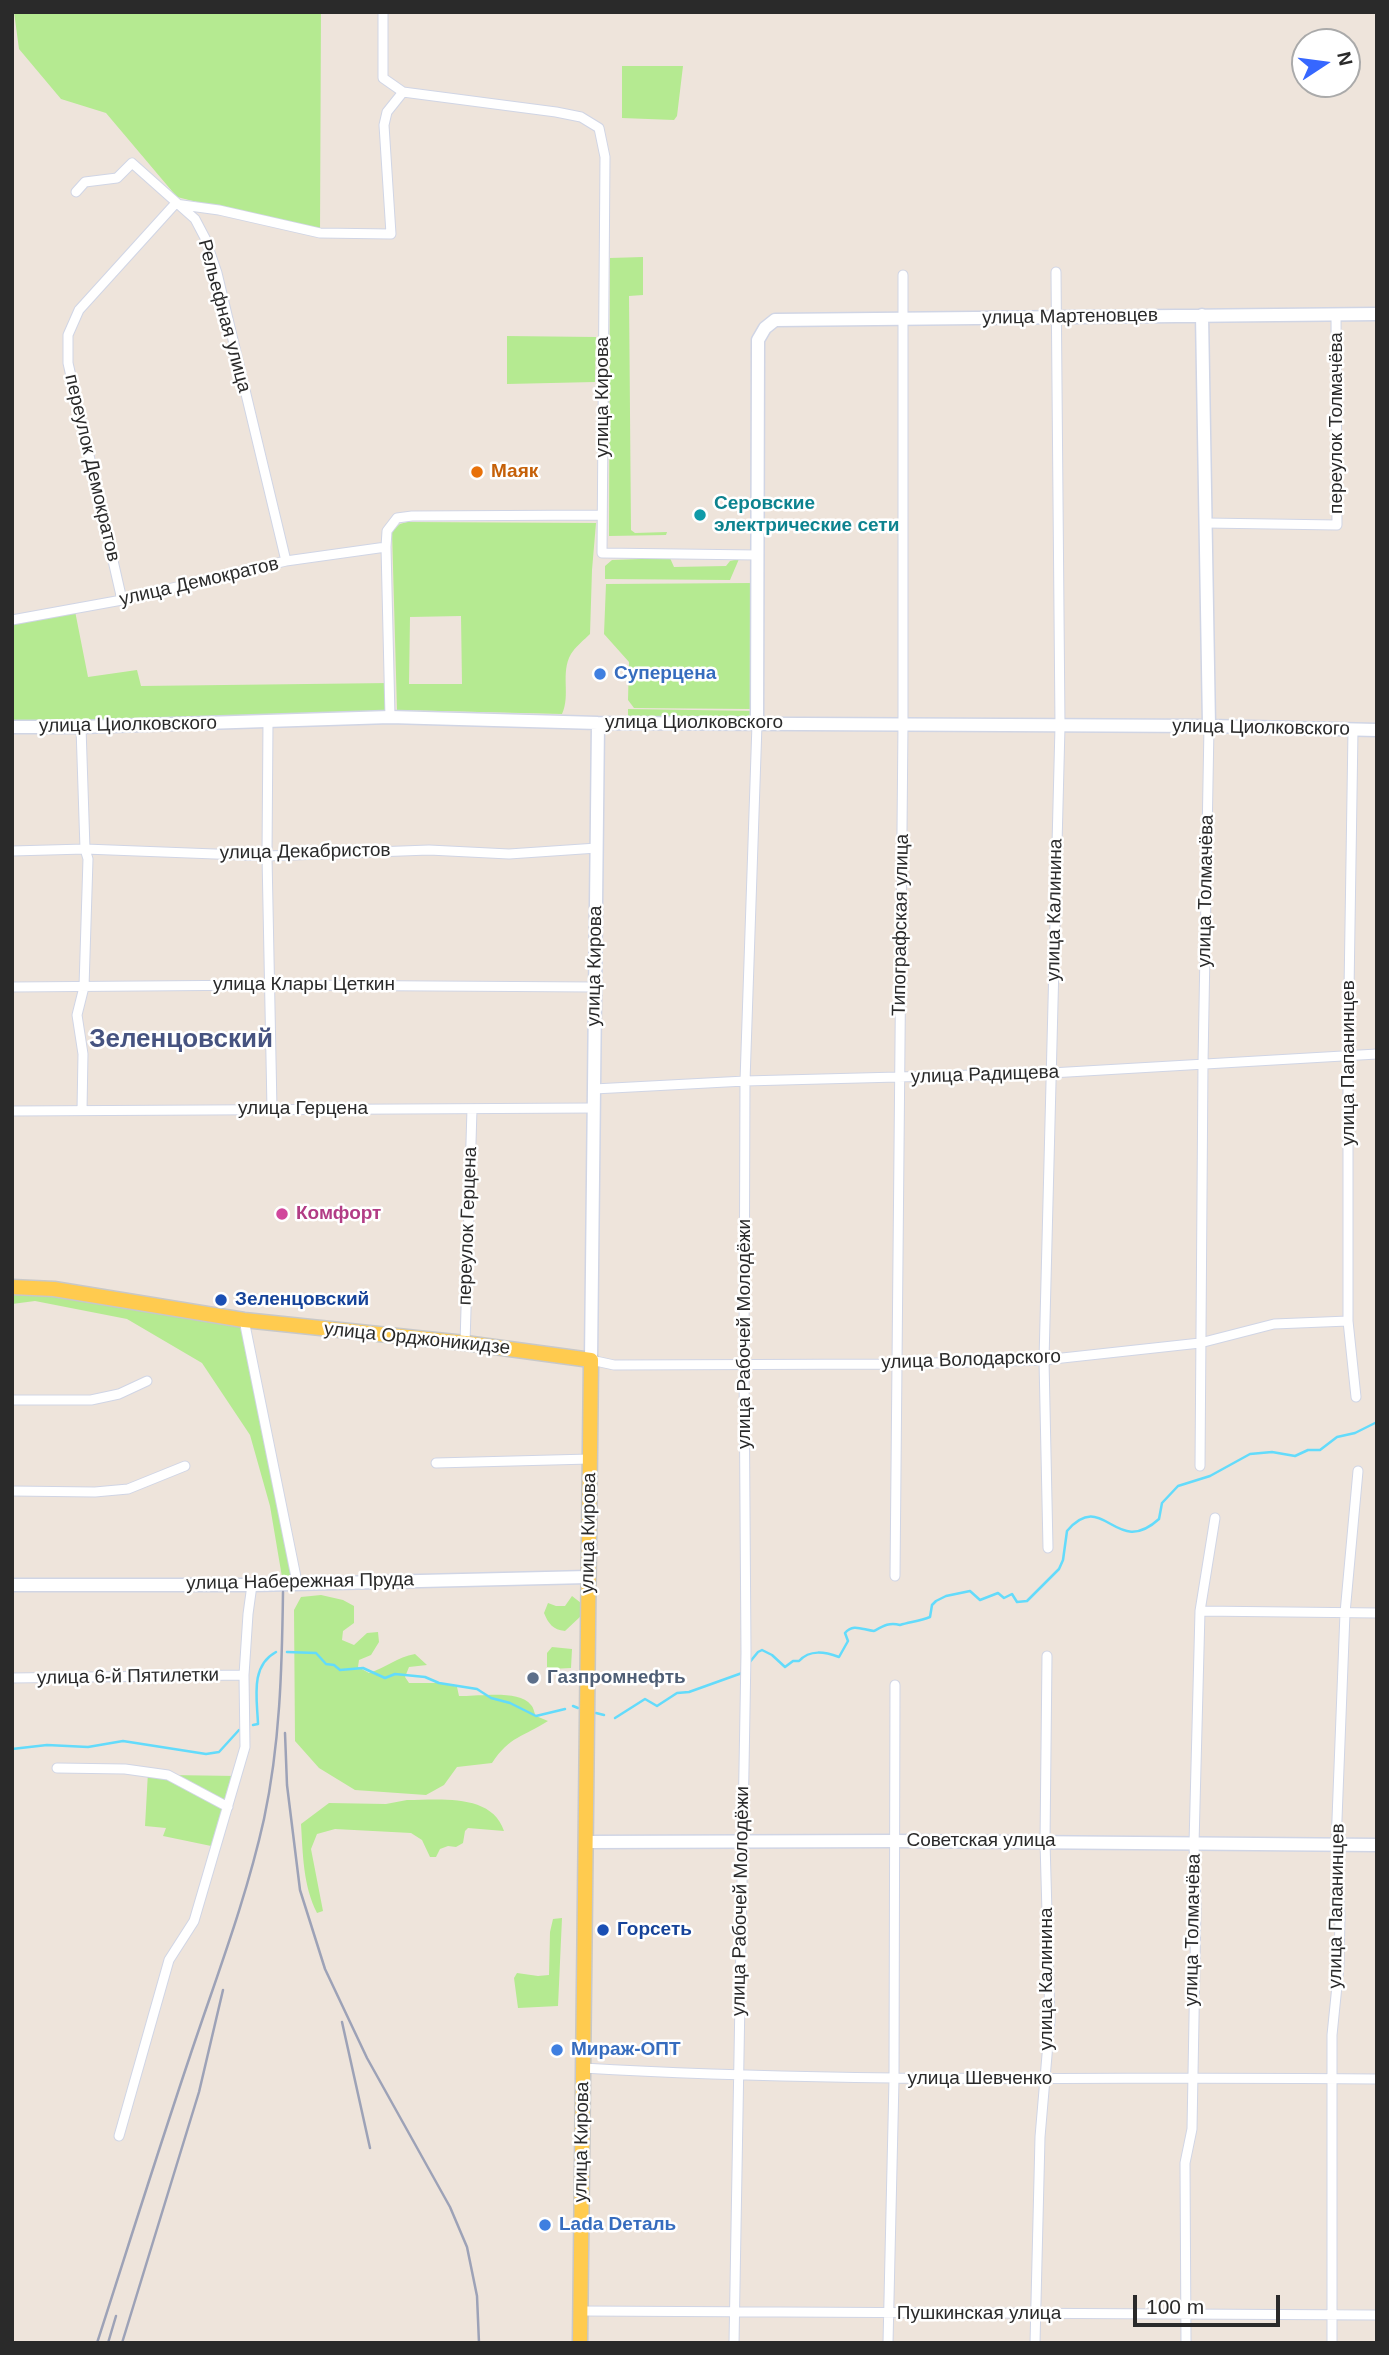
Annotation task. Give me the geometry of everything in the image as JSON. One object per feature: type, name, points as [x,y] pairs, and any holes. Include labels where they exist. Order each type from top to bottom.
[{"type":"main road","name":"улица Орджоникидзе","points":[[12,1287],[54,1289],[244,1320],[465,1343],[591,1360]]},
{"type":"main road","name":"улица Кирова","points":[[580,2343],[591,1360]]},
{"type":"street","points":[[175,204],[219,210],[320,233],[391,234],[384,125],[387,112],[404,92],[383,78],[383,12]]},
{"type":"street","name":"улица Кирова","points":[[404,92],[556,112],[582,117],[599,128],[605,157],[602,553],[757,555]]},
{"type":"street","name":"Рельефная улица","points":[[76,192],[85,182],[117,178],[132,163],[195,219],[205,238],[216,273],[286,561]]},
{"type":"street","name":"переулок Демократов","points":[[122,600],[68,363],[68,335],[79,310],[175,204]]},
{"type":"street","name":"улица Калинина","points":[[1048,1548],[1044,1360],[1060,726],[1056,272]]},
{"type":"street","name":"Типографская улица","points":[[895,1576],[903,724],[903,275]]},
{"type":"street","name":"переулок Толмачёва","points":[[1206,523],[1337,525],[1336,314]]},
{"type":"street","name":"улица Мартеновцев","points":[[765,328],[775,320],[1377,314]]},
{"type":"street","name":"улица Толмачёва","points":[[1200,1466],[1209,726],[1202,315]]},
{"type":"street","name":"улица Рабочей Молодёжи","points":[[734,2343],[746,1653],[745,1081],[757,723],[758,340],[765,328]]},
{"type":"street","points":[[390,717],[386,547],[387,531],[397,518],[602,516]]},
{"type":"street","name":"улица Демократов","points":[[12,620],[122,600],[286,561],[386,547]]},
{"type":"street","name":"улица Циолковского","points":[[12,727],[390,717],[598,723],[1209,726],[1377,730]]},
{"type":"street","points":[[268,722],[267,856],[272,1109]]},
{"type":"street","name":"улица Кирова","points":[[591,1360],[598,723]]},
{"type":"street","points":[[81,727],[85,849],[88,859],[84,987],[77,1015],[83,1054],[82,1110]]},
{"type":"street","name":"улица Папанинцев","points":[[1353,730],[1348,1056],[1348,1321],[1356,1397]]},
{"type":"street","name":"улица Декабристов","points":[[12,851],[85,849],[267,856],[429,849],[509,854],[597,848]]},
{"type":"street","name":"улица Клары Цеткин","points":[[12,987],[595,987]]},
{"type":"street","name":"улица Радищева","points":[[594,1089],[745,1081],[1051,1073],[1377,1054]]},
{"type":"street","name":"улица Герцена","points":[[12,1111],[594,1108]]},
{"type":"street","name":"переулок Герцена","points":[[465,1343],[471,1109]]},
{"type":"street","points":[[244,1320],[297,1582]]},
{"type":"street","name":"улица Володарского","points":[[591,1360],[614,1365],[896,1364],[1044,1360],[1200,1343],[1274,1324],[1348,1321]]},
{"type":"street","points":[[12,1400],[90,1400],[119,1394],[147,1381]]},
{"type":"street","points":[[436,1463],[590,1459]]},
{"type":"street","points":[[12,1491],[95,1492],[128,1489],[185,1466]]},
{"type":"street","name":"улица Папанинцев","points":[[1332,2343],[1332,2035],[1339,1966],[1336,1845],[1345,1613],[1358,1471]]},
{"type":"street","name":"улица Толмачёва","points":[[1186,2343],[1185,2164],[1192,2129],[1194,1844],[1200,1611],[1215,1518]]},
{"type":"street","name":"улица Набережная Пруда","points":[[12,1585],[252,1585],[588,1577]]},
{"type":"street","points":[[119,2136],[169,1960],[194,1922],[245,1747],[244,1675],[252,1585]]},
{"type":"street","points":[[1200,1611],[1377,1613]]},
{"type":"street","name":"улица Калинина","points":[[1035,2343],[1040,2137],[1050,2020],[1045,1842],[1047,1656]]},
{"type":"street","name":"улица 6-й Пятилетки","points":[[12,1678],[244,1675]]},
{"type":"street","points":[[888,2343],[894,2079],[895,1685]]},
{"type":"street","points":[[57,1768],[125,1769],[168,1775],[228,1807]]},
{"type":"street","name":"Советская улица","points":[[586,1842],[895,1841],[1377,1845]]},
{"type":"street","name":"улица Шевченко","points":[[583,2068],[738,2076],[894,2079],[1377,2079]]},
{"type":"street","name":"Пушкинская улица","points":[[581,2311],[1377,2315]]},
{"type":"green space","points":[[14,12],[321,12],[320,233],[177,197],[106,113],[61,99],[19,49]]},
{"type":"green space","points":[[622,66],[683,66],[677,116],[674,120],[622,118]]},
{"type":"green space","points":[[643,257],[643,295],[629,296],[631,530],[635,533],[667,532],[666,535],[609,536],[610,258]]},
{"type":"green space","points":[[507,336],[596,337],[595,382],[507,384]]},
{"type":"green space","points":[[596,523],[590,634],[575,649],[568,661],[566,699],[562,714],[397,710],[392,531],[400,524]],"holes":[[[461,616],[462,684],[409,684],[410,617]]]},
{"type":"green space","points":[[670,558],[674,567],[726,566],[730,561],[739,559],[730,580],[605,579],[605,566],[612,560]]},
{"type":"green space","points":[[752,583],[750,709],[634,708],[628,700],[629,662],[604,634],[606,584]]},
{"type":"green space","points":[[75,611],[88,677],[137,670],[141,686],[390,683],[390,717],[12,727],[12,620]]},
{"type":"green space","points":[[628,709],[757,711],[757,724],[628,723]]},
{"type":"green space","points":[[12,1287],[244,1320],[297,1582],[283,1583],[270,1506],[250,1435],[202,1363],[127,1319],[35,1301],[12,1304]]},
{"type":"green space","points":[[321,1595],[343,1600],[354,1606],[354,1623],[343,1631],[342,1640],[354,1645],[367,1633],[378,1632],[379,1642],[371,1655],[359,1660],[358,1667],[369,1673],[415,1654],[427,1665],[409,1667],[405,1677],[409,1683],[444,1683],[457,1687],[459,1696],[517,1697],[531,1705],[536,1716],[548,1721],[511,1742],[492,1763],[457,1767],[444,1785],[426,1795],[355,1790],[319,1768],[295,1741],[294,1610],[301,1597]]},
{"type":"green space","points":[[572,1596],[581,1603],[582,1615],[565,1631],[554,1628],[544,1613],[548,1603],[565,1606]]},
{"type":"green space","points":[[552,1647],[572,1649],[571,1668],[547,1667],[547,1653]]},
{"type":"green space","points":[[148,1772],[237,1776],[216,1847],[163,1836],[166,1828],[145,1826]]},
{"type":"green space","points":[[407,1800],[449,1800],[476,1804],[498,1819],[504,1831],[468,1828],[463,1843],[456,1847],[440,1849],[436,1857],[430,1857],[422,1840],[411,1833],[335,1829],[317,1834],[311,1849],[323,1911],[317,1913],[306,1881],[301,1824],[329,1803],[386,1804]]},
{"type":"green space","points":[[562,1918],[558,2006],[518,2008],[514,1978],[517,1973],[549,1975],[550,1932],[553,1919]]},
{"type":"waterway","points":[[749,1663],[762,1650],[785,1667],[813,1653],[839,1657],[848,1641],[845,1633],[851,1628],[874,1631],[886,1625],[900,1625],[930,1617],[932,1605],[946,1596],[970,1591],[980,1600],[998,1593],[1004,1598],[1012,1594],[1017,1602],[1027,1601],[1059,1569],[1067,1531],[1080,1520],[1091,1517],[1101,1519],[1131,1532],[1144,1529],[1159,1519],[1162,1503],[1178,1486],[1210,1476],[1250,1454],[1272,1452],[1295,1456],[1308,1450],[1320,1450],[1337,1437],[1355,1433],[1377,1422]]},
{"type":"waterway","points":[[253,1725],[258,1724],[256,1693],[259,1674],[268,1658],[276,1652]]},
{"type":"waterway","points":[[287,1652],[316,1653],[326,1664],[334,1665],[340,1670],[363,1668],[385,1678],[395,1674],[425,1677],[439,1683],[477,1689],[491,1698],[510,1703],[536,1716],[565,1709]]},
{"type":"waterway","points":[[615,1718],[645,1699],[657,1706],[677,1693],[689,1692],[742,1673]]},
{"type":"waterway","points":[[573,1706],[578,1708]]},
{"type":"waterway","points":[[596,1713],[604,1715]]},
{"type":"waterway","points":[[12,1749],[47,1745],[88,1747],[123,1741],[206,1754],[219,1752],[239,1730]]},
{"type":"railway","points":[[97,2343],[257,1849],[277,1735],[283,1592]]},
{"type":"railway","points":[[285,1733],[287,1785],[300,1890],[325,1969],[367,2058],[450,2207],[467,2247],[477,2296],[479,2343]]},
{"type":"railway","points":[[122,2343],[199,2092],[223,1990]]},
{"type":"railway","points":[[342,2022],[370,2148]]},
{"type":"railway","points":[[108,2343],[116,2316]]},
{"type":"place","name":"Маяк","points":[[477,472]]},
{"type":"place","name":"Серовские электрические сети","points":[[700,515]]},
{"type":"place","name":"Суперцена","points":[[600,674]]},
{"type":"place","name":"Комфорт","points":[[282,1214]]},
{"type":"place","name":"Зеленцовский","points":[[221,1300]]},
{"type":"place","name":"Газпромнефть","points":[[533,1678]]},
{"type":"place","name":"Горсеть","points":[[603,1930]]},
{"type":"place","name":"Мираж-ОПТ","points":[[557,2050]]},
{"type":"place","name":"Lada Dеталь","points":[[545,2225]]},
{"type":"district","name":"Зеленцовский","points":[[181,1040]]}]
